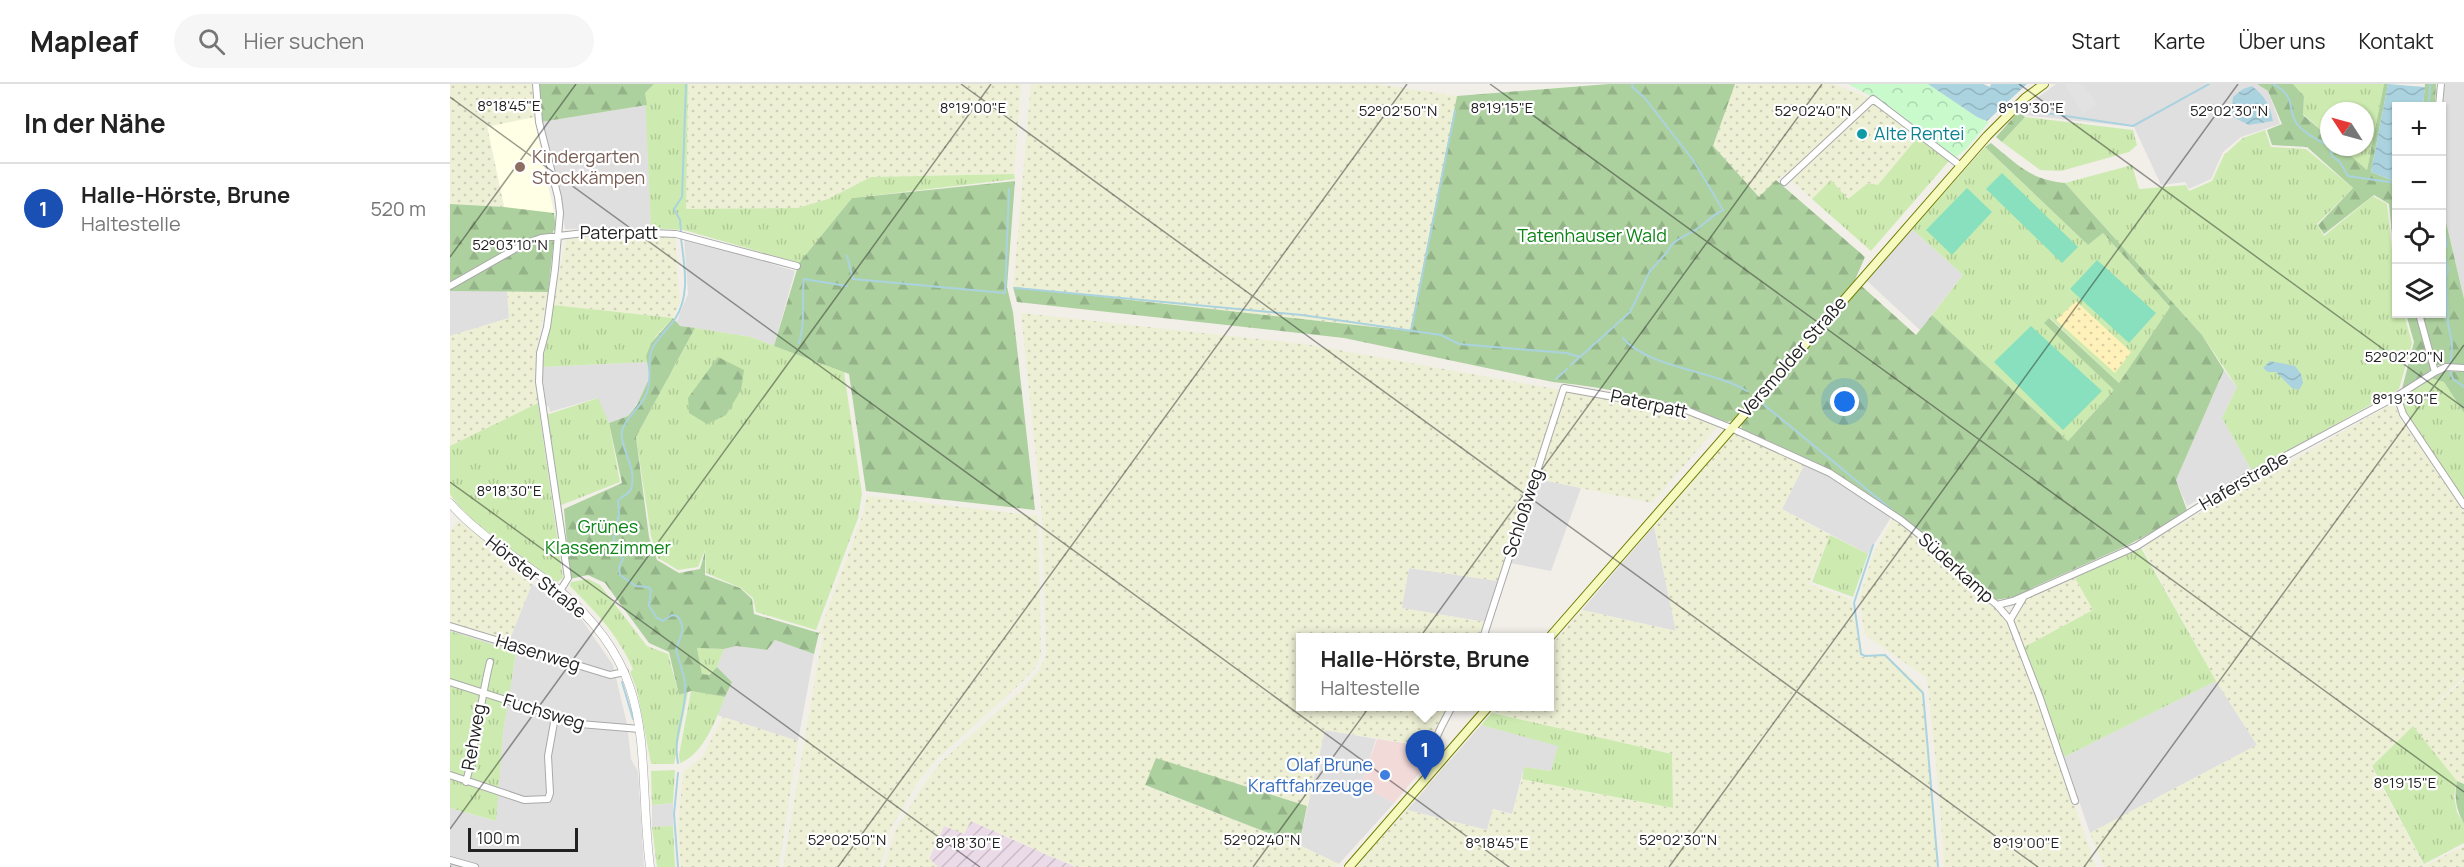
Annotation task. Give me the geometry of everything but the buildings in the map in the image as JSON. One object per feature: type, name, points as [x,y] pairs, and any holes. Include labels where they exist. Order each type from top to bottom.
[{"type":"main road","name":"Versmolder Straße","points":[[1553,633],[1961,166],[2010,112],[2044,84]]},
{"type":"main road","points":[[1348,867],[1485,711]]},
{"type":"street","points":[[536,84],[538,122],[558,197],[559,235],[547,327],[538,368],[568,578],[560,591]]},
{"type":"street","points":[[2439,102],[2441,84]]},
{"type":"street","points":[[1784,182],[1873,99],[1961,166]]},
{"type":"street","name":"Paterpatt","points":[[450,286],[522,245],[541,238],[602,231],[676,234],[797,266]]},
{"type":"street","points":[[2419,318],[2435,372]]},
{"type":"street","name":"Haferstraße","points":[[1997,605],[2024,597],[2137,546],[2246,477],[2397,396],[2435,372],[2450,367],[2464,368]]},
{"type":"street","name":"Paterpatt","points":[[1564,388],[1686,410],[1731,428]]},
{"type":"street","name":"Schloßweg","points":[[1484,633],[1564,388]]},
{"type":"street","points":[[2397,396],[2403,414],[2464,505]]},
{"type":"street","name":"Süderkamp","points":[[1731,428],[1830,472],[1874,501],[1930,543],[1960,574],[1997,605],[2010,620],[2040,698],[2075,801]]},
{"type":"street","name":"Hörster Straße","points":[[450,502],[476,530],[560,591],[588,617],[604,636],[625,672],[633,693],[640,729],[645,768],[650,867]]},
{"type":"street","points":[[2010,620],[2024,597]]},
{"type":"street","name":"Hasenweg","points":[[450,626],[610,675],[625,672]]},
{"type":"street","name":"Rehweg","points":[[466,782],[476,748],[482,692],[490,662]]},
{"type":"street","name":"Fuchsweg","points":[[450,682],[555,717],[594,727],[640,729]]},
{"type":"street","points":[[1438,764],[1433,751],[1436,737],[1449,711]]},
{"type":"street","points":[[450,775],[524,800],[548,799],[550,793],[548,756],[555,717]]},
{"type":"street","points":[[450,860],[475,867]]},
{"type":"shaded area","points":[[450,84],[533,84],[534,117],[487,127],[504,207],[450,204]]},
{"type":"shaded area","points":[[688,84],[1021,84],[1014,174],[871,177],[828,199],[797,208],[686,209]]},
{"type":"shaded area","points":[[1031,84],[1376,84],[1457,96],[1410,331],[1013,287]]},
{"type":"shaded area","points":[[1735,84],[1834,84],[1866,97],[1917,138],[1878,185],[1868,183],[1848,199],[1831,180],[1812,199],[1784,174],[1759,197],[1713,146]]},
{"type":"shaded area","points":[[2056,84],[2257,84],[2268,91],[2280,124],[2241,137],[2223,152],[2211,179],[2189,189],[2185,182],[2161,185],[2134,127],[2022,115],[2019,111]]},
{"type":"shaded area","points":[[2064,84],[2083,84],[2097,104],[2083,114]]},
{"type":"shaded area","points":[[2444,84],[2464,84],[2464,299],[2446,222],[2446,102],[2443,102]]},
{"type":"shaded area","points":[[647,105],[651,228],[565,229],[560,196],[541,122]]},
{"type":"shaded area","name":"Kindergarten Stockkämpen","points":[[534,117],[555,226],[507,220],[487,126]]},
{"type":"shaded area","points":[[1912,229],[1963,275],[1920,330],[1866,280]]},
{"type":"shaded area","points":[[652,235],[675,238],[680,302],[673,318],[553,305],[566,239]]},
{"type":"shaded area","points":[[684,238],[795,271],[774,346],[751,337],[680,326],[676,323],[688,294]]},
{"type":"shaded area","points":[[450,291],[507,291],[509,318],[450,336]]},
{"type":"shaded area","points":[[507,291],[548,292],[536,352],[538,403],[450,446],[450,336],[509,318]]},
{"type":"shaded area","points":[[1021,313],[1305,344],[1561,390],[1498,581],[1409,568],[1402,608],[1485,622],[1481,633],[1296,633],[1296,711],[1447,711],[1431,747],[1325,730],[1307,806],[1156,759],[1145,786],[1299,845],[1339,864],[1335,867],[1076,867],[971,821],[964,834],[944,826],[929,858],[938,867],[884,867],[895,831],[925,783],[942,761],[1022,690],[1039,670],[1046,655],[1042,516]]},
{"type":"shaded area","points":[[648,362],[650,377],[644,394],[628,416],[609,423],[597,398],[550,412],[549,407],[545,405],[542,367]]},
{"type":"shaded area","points":[[2224,370],[2237,387],[2222,418],[2252,471],[2187,506],[2176,480]]},
{"type":"shaded area","points":[[1566,391],[1685,413],[1718,426],[1652,503],[1538,479]]},
{"type":"shaded area","points":[[2393,403],[2401,419],[2464,512],[2464,677],[2371,766],[2424,866],[2464,846],[2464,867],[2104,867],[2090,833],[2257,745],[2216,681],[2142,546]]},
{"type":"shaded area","points":[[1734,433],[1805,463],[1782,509],[1830,535],[1809,584],[1851,599],[1861,657],[1885,654],[1923,689],[1937,867],[1355,867],[1407,810],[1487,830],[1493,809],[1512,815],[1522,779],[1673,808],[1672,754],[1492,713],[1494,711],[1554,711],[1554,642],[1582,610],[1676,631],[1654,526]]},
{"type":"shaded area","points":[[1805,463],[1852,489],[1892,516],[1868,554],[1782,509]]},
{"type":"shaded area","points":[[1538,479],[1581,488],[1551,571],[1510,563]]},
{"type":"shaded area","points":[[867,496],[1038,516],[1041,655],[1035,668],[1020,684],[938,758],[919,780],[891,828],[880,867],[783,867],[824,635],[819,633],[861,520]]},
{"type":"shaded area","points":[[1893,518],[1930,548],[1959,579],[2003,615],[2040,705],[2096,867],[1944,867],[1927,678],[1865,635],[1859,600],[1873,555]]},
{"type":"shaded area","points":[[459,521],[503,554],[505,565],[532,584],[509,641],[450,622],[450,531]]},
{"type":"shaded area","points":[[1654,526],[1676,631],[1582,610]]},
{"type":"shaded area","points":[[1409,568],[1498,581],[1485,622],[1401,608]]},
{"type":"shaded area","points":[[2075,578],[2093,610],[2024,647],[2013,622],[2016,612],[2025,599]]},
{"type":"shaded area","points":[[532,584],[582,620],[613,665],[627,724],[631,759],[638,772],[644,867],[450,867],[450,808],[495,821],[503,733],[516,652],[450,631],[450,622],[509,641]]},
{"type":"shaded area","points":[[775,640],[814,654],[798,741],[717,715],[732,682],[717,667],[724,649],[736,646],[767,650]]},
{"type":"shaded area","points":[[2464,680],[2464,784],[2457,781],[2413,726]]},
{"type":"shaded area","points":[[2216,681],[2257,745],[2090,833],[2064,757]]},
{"type":"shaded area","points":[[723,717],[798,741],[779,867],[681,867],[678,827],[683,772],[703,756]]},
{"type":"shaded area","points":[[1481,725],[1559,745],[1551,771],[1524,767],[1512,814],[1493,809],[1487,830],[1407,810]]},
{"type":"shaded area","points":[[1325,730],[1376,739],[1361,785],[1394,803],[1339,864],[1299,845]]},
{"type":"shaded area","points":[[1377,739],[1430,747],[1431,759],[1394,803],[1361,785]]},
{"type":"shaded area","points":[[673,803],[673,826],[652,827],[652,805]]},
{"type":"shaded area","points":[[971,821],[1076,867],[938,867],[929,859],[944,826]]},
{"type":"green space","points":[[539,84],[654,84],[645,93],[647,105],[541,122]]},
{"type":"green space","points":[[654,84],[688,84],[686,209],[797,208],[828,199],[871,177],[1014,174],[1015,179],[852,198],[799,263],[684,230],[651,228],[645,93]]},
{"type":"green space","name":"Tatenhauser Wald","points":[[1609,84],[1735,84],[1713,146],[1759,197],[1776,180],[1865,257],[1855,280],[1916,335],[1932,315],[2068,441],[2114,390],[2044,323],[2049,318],[2119,383],[2170,307],[2103,233],[2088,245],[1985,147],[1991,143],[2033,175],[2065,183],[2202,335],[2224,370],[2176,480],[2188,513],[2128,545],[2019,596],[1996,600],[1960,572],[1934,541],[1895,512],[1831,470],[1742,429],[1741,424],[1732,421],[1727,422],[1642,396],[1553,382],[1344,338],[1017,302],[1013,287],[1410,331],[1457,96]]},
{"type":"green space","points":[[1848,84],[1928,84],[1977,117],[1989,122],[1966,149],[1955,158],[1884,103]]},
{"type":"green space","points":[[2257,84],[2293,84],[2304,96],[2303,115],[2320,129],[2320,156],[2351,156],[2367,170],[2370,156],[2374,156],[2374,135],[2384,84],[2388,84],[2371,172],[2392,180],[2392,234],[2389,204],[2374,195],[2324,234],[2318,225],[2353,188],[2307,147],[2272,145],[2267,130],[2282,124],[2268,91]]},
{"type":"green space","points":[[2293,84],[2384,84],[2374,135],[2374,102],[2320,102],[2320,129],[2303,114],[2304,96]]},
{"type":"green space","points":[[2425,84],[2436,84],[2435,102],[2423,102]]},
{"type":"green space","points":[[2019,111],[2025,117],[2002,142],[1996,137]]},
{"type":"green space","points":[[2025,117],[2133,130],[2137,145],[2129,152],[2061,171],[2040,170],[2002,142]]},
{"type":"green space","points":[[2265,130],[2271,147],[2306,149],[2353,188],[2317,224],[2324,236],[2373,196],[2387,204],[2392,250],[2392,318],[2405,318],[2412,343],[2399,389],[2252,471],[2222,418],[2237,387],[2202,335],[2065,183],[2132,165],[2139,189],[2186,185],[2189,191],[2212,181],[2224,155],[2243,138]]},
{"type":"green space","points":[[1917,138],[1949,161],[1871,251],[1812,199],[1831,180],[1848,199],[1868,183],[1878,185]]},
{"type":"green space","points":[[1985,147],[2088,245],[2103,233],[2170,307],[2119,383],[2050,318],[2045,323],[2114,390],[2068,441],[1932,315],[1963,275],[1912,229]]},
{"type":"green space","points":[[2351,156],[2370,156],[2367,170]]},
{"type":"green space","points":[[2002,173],[2078,247],[2062,263],[1986,189]]},
{"type":"green space","points":[[1015,181],[1007,287],[1013,312],[1035,510],[866,491],[849,374],[774,346],[799,263],[852,198]]},
{"type":"green space","points":[[1967,188],[1992,212],[1952,255],[1926,230]]},
{"type":"green space","points":[[450,204],[554,213],[556,229],[553,231],[548,292],[450,291]]},
{"type":"green space","points":[[2446,222],[2464,299],[2464,365],[2438,365],[2402,389],[2414,342],[2407,318],[2446,318]]},
{"type":"green space","points":[[2097,260],[2156,313],[2129,343],[2070,289]]},
{"type":"green space","points":[[553,305],[673,318],[651,343],[647,355],[648,362],[542,367]]},
{"type":"green space","name":"Grünes Klassenzimmer","points":[[673,318],[680,326],[695,328],[636,437],[649,537],[657,560],[679,573],[700,569],[705,552],[705,575],[740,588],[752,599],[754,614],[819,633],[814,654],[775,640],[767,650],[736,646],[724,649],[697,648],[702,674],[709,675],[717,667],[732,682],[725,697],[691,691],[679,695],[669,652],[649,643],[605,583],[588,575],[570,579],[564,509],[622,483],[609,423],[628,416],[637,405],[650,377],[646,356],[651,343]]},
{"type":"green space","points":[[2031,326],[2102,391],[2063,430],[1994,362]]},
{"type":"green space","points":[[695,328],[751,337],[844,372],[862,494],[858,518],[816,630],[756,612],[753,598],[741,588],[706,573],[705,550],[698,567],[678,570],[658,558],[651,536],[636,437]]},
{"type":"green space","points":[[718,357],[744,370],[741,390],[726,415],[707,424],[689,413],[688,398]]},
{"type":"green space","points":[[2447,371],[2464,372],[2464,413],[2444,382],[2431,378]]},
{"type":"green space","points":[[2431,378],[2444,382],[2464,413],[2464,500],[2405,413],[2401,402],[2404,395]]},
{"type":"green space","points":[[598,398],[609,423],[620,482],[559,506],[546,415]]},
{"type":"green space","points":[[538,403],[563,578],[557,582],[485,530],[450,494],[450,446]]},
{"type":"green space","points":[[1830,535],[1868,554],[1853,597],[1812,582]]},
{"type":"green space","points":[[2140,546],[2216,681],[2064,757],[2024,647],[2093,610],[2075,578]]},
{"type":"green space","points":[[588,579],[600,585],[647,646],[668,654],[679,695],[688,692],[674,764],[651,764],[637,690],[630,672],[633,669],[614,635],[570,586],[571,582]]},
{"type":"green space","points":[[450,631],[516,652],[503,733],[496,821],[450,808]]},
{"type":"green space","points":[[697,648],[724,649],[717,667],[708,675],[702,674]]},
{"type":"green space","points":[[691,691],[725,697],[702,744],[696,752],[680,763],[679,755]]},
{"type":"green space","points":[[1492,713],[1672,754],[1673,808],[1522,779],[1524,767],[1551,771],[1558,746],[1481,725]]},
{"type":"green space","points":[[2413,726],[2457,781],[2454,796],[2457,812],[2464,824],[2464,843],[2424,864],[2372,766]]},
{"type":"green space","points":[[1156,758],[1307,806],[1299,845],[1145,785]]},
{"type":"green space","points":[[675,770],[673,803],[652,805],[651,771]]},
{"type":"green space","points":[[2457,781],[2464,784],[2464,824],[2456,803]]},
{"type":"green space","points":[[673,826],[675,867],[657,867],[652,827]]},
{"type":"sand","points":[[2076,301],[2131,352],[2115,373],[2056,320]]},
{"type":"water","points":[[1928,84],[1983,84],[1990,87],[1991,84],[2027,84],[1987,121],[1977,117]]},
{"type":"water","points":[[2388,84],[2425,87],[2423,102],[2392,102],[2392,180],[2371,172]]},
{"type":"water","points":[[2252,86],[2266,101],[2273,121],[2249,125],[2231,116],[2233,97],[2243,89]]},
{"type":"water","points":[[2270,361],[2295,366],[2301,374],[2303,383],[2299,390],[2292,388],[2276,372],[2268,372],[2263,368]]},
{"type":"waterway","points":[[681,233],[680,220],[674,209],[682,197],[686,84]]},
{"type":"waterway","points":[[1571,365],[1630,312],[1650,271],[1670,247],[1723,210],[1693,160],[1632,84]]},
{"type":"waterway","points":[[2026,110],[2133,126],[2209,84]]},
{"type":"waterway","points":[[2273,84],[2281,89],[2289,99],[2294,119],[2300,128],[2320,141]]},
{"type":"waterway","points":[[2429,102],[2430,84]]},
{"type":"waterway","points":[[1411,331],[1455,111]]},
{"type":"waterway","points":[[2332,156],[2340,162],[2348,176],[2392,182]]},
{"type":"waterway","points":[[847,256],[853,279],[1005,293],[1009,189]]},
{"type":"waterway","points":[[2446,237],[2446,247]]},
{"type":"waterway","points":[[678,763],[677,737],[684,705],[685,684],[676,650],[682,633],[682,625],[677,616],[672,615],[663,621],[657,618],[649,606],[651,590],[648,587],[636,586],[620,575],[619,567],[623,559],[613,543],[619,513],[618,501],[630,491],[632,481],[622,431],[647,391],[653,347],[680,310],[685,290],[681,238]]},
{"type":"waterway","points":[[2446,260],[2448,323],[2452,344],[2450,371],[2453,379],[2464,387]]},
{"type":"waterway","points":[[799,343],[804,279],[847,286]]},
{"type":"waterway","points":[[1015,288],[1302,315],[1441,335],[1459,344],[1566,353],[1580,357]]},
{"type":"waterway","points":[[1623,338],[1648,356],[1717,378],[1747,391]]},
{"type":"waterway","points":[[1556,379],[1567,369]]},
{"type":"waterway","points":[[1762,403],[1892,510]]},
{"type":"waterway","points":[[1873,545],[1854,603],[1861,654],[1865,656],[1885,655],[1923,693],[1938,867]]},
{"type":"waterway","points":[[622,682],[633,719]]},
{"type":"waterway","points":[[678,773],[674,814],[678,867]]},
{"type":"place","name":"Alte Rentei","points":[[1862,134]]},
{"type":"place","name":"Kindergarten Stockkämpen","points":[[520,167]]},
{"type":"place","name":"Olaf Brune Kraftfahrzeuge","points":[[1385,775]]},
{"type":"place","name":"Halle-Hörste, Brune","points":[[1425,780]]}]
